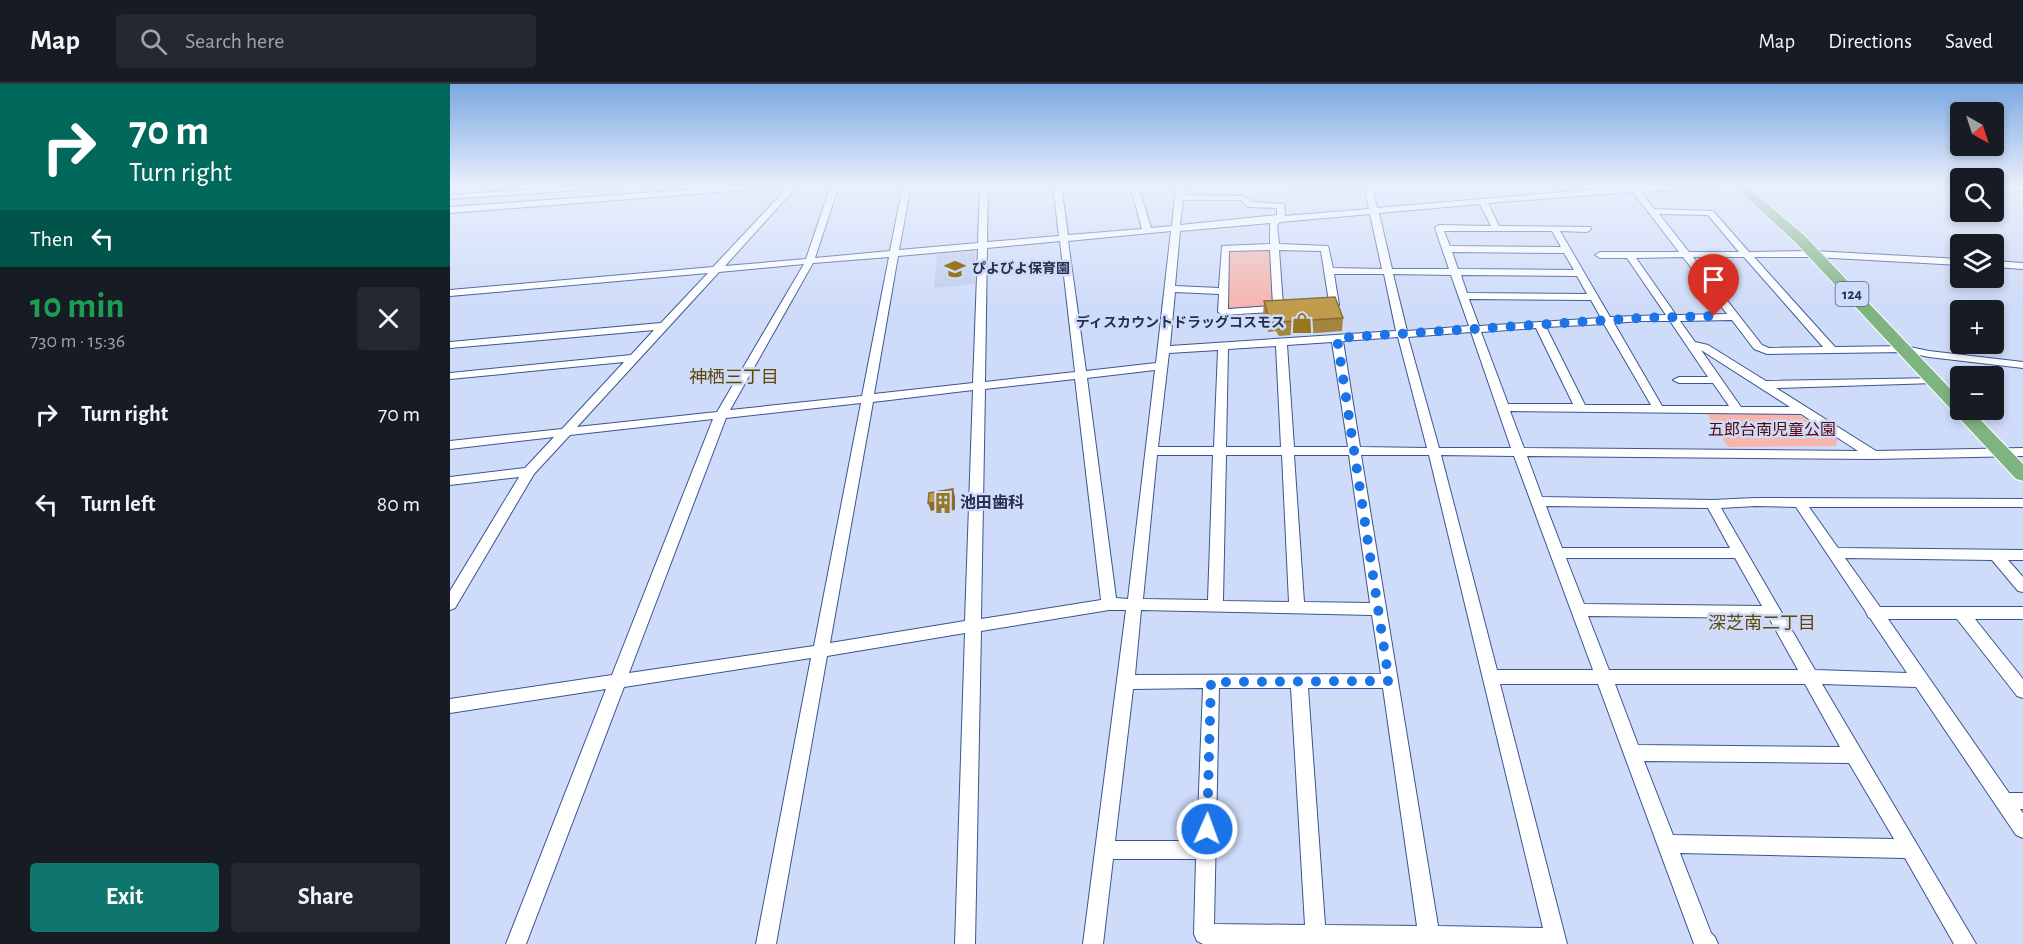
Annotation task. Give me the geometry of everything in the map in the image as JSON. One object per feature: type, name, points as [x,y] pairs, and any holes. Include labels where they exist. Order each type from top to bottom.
[{"type":"highway","name":"124","points":[[1783,225],[1814,254],[1950,397]]},
{"type":"highway","name":"124","points":[[1971,420],[2023,475]]},
{"type":"street","points":[[450,604],[529,472],[756,225]]},
{"type":"street","points":[[516,944],[721,416],[809,261],[821,225]]},
{"type":"street","points":[[766,944],[899,225]]},
{"type":"street","points":[[965,944],[983,225]]},
{"type":"street","points":[[1062,225],[1109,604]]},
{"type":"street","points":[[1145,225],[1147,231]]},
{"type":"street","points":[[1093,944],[1126,682],[1176,225]]},
{"type":"street","points":[[450,293],[1219,225]]},
{"type":"street","points":[[1273,225],[1278,309]]},
{"type":"street","points":[[1211,682],[1204,934],[1556,941],[1434,451],[1402,333],[1378,225]]},
{"type":"street","points":[[1662,225],[1758,347],[1767,351],[1905,349],[2023,365]]},
{"type":"street","points":[[1721,225],[1832,350]]},
{"type":"street","points":[[1587,229],[1439,228],[1519,452],[1631,753],[1703,940],[1708,944]]},
{"type":"street","points":[[1554,228],[1659,410]]},
{"type":"street","points":[[1275,247],[1325,248],[1334,305],[1223,312],[1225,248],[1275,247]]},
{"type":"street","points":[[1446,249],[1566,250]]},
{"type":"street","points":[[1600,255],[1814,254],[1950,261]]},
{"type":"street","points":[[1630,255],[1737,410]]},
{"type":"street","points":[[2004,265],[2023,266]]},
{"type":"street","points":[[1330,271],[1580,273]]},
{"type":"street","points":[[1171,289],[1223,291]]},
{"type":"street","points":[[1463,297],[1594,297]]},
{"type":"street","points":[[1164,350],[1673,316],[1734,317]]},
{"type":"street","points":[[1539,324],[1581,408]]},
{"type":"street","points":[[450,345],[663,326]]},
{"type":"street","points":[[1337,338],[1429,937]]},
{"type":"street","points":[[1281,341],[1297,608]]},
{"type":"street","points":[[1691,344],[1704,346],[1802,411],[1874,455]]},
{"type":"street","points":[[1215,607],[1223,346]]},
{"type":"street","points":[[450,376],[634,358]]},
{"type":"street","points":[[450,445],[1161,366]]},
{"type":"street","points":[[1679,380],[1716,380]]},
{"type":"street","points":[[1762,385],[1935,380]]},
{"type":"street","points":[[1504,407],[1802,411]]},
{"type":"street","points":[[1152,451],[1354,450],[1874,455],[2023,452]]},
{"type":"street","points":[[450,481],[529,472]]},
{"type":"street","points":[[1539,501],[1712,504],[2023,503]]},
{"type":"street","points":[[1800,503],[1873,613],[2023,829]]},
{"type":"street","points":[[1712,504],[1854,755],[1965,944]]},
{"type":"street","points":[[1558,553],[1740,553]]},
{"type":"street","points":[[1835,553],[2023,555]]},
{"type":"street","points":[[1996,555],[2023,587]]},
{"type":"street","points":[[450,706],[819,651],[1109,604],[1377,609]]},
{"type":"street","points":[[1578,610],[1774,612]]},
{"type":"street","points":[[1873,613],[2023,613]]},
{"type":"street","points":[[1962,614],[2023,691]]},
{"type":"street","points":[[1489,677],[1919,680]]},
{"type":"street","points":[[1299,681],[1316,937]]},
{"type":"street","points":[[1126,682],[1389,681]]},
{"type":"street","points":[[1631,753],[1854,755]]},
{"type":"street","points":[[2004,801],[2023,801]]},
{"type":"street","points":[[1667,844],[1909,849]]},
{"type":"street","points":[[1105,850],[1206,850]]},
{"type":"shaded area","name":"ぴよびよ保育園","points":[[975,251],[975,284],[934,288],[937,255]]},
{"type":"green space","points":[[1228,249],[1270,250],[1273,307],[1228,309]]},
{"type":"green space","name":"五郎台南児童公園","points":[[1794,412],[1838,437],[1836,446],[1728,447],[1707,414]]},
{"type":"building","points":[[1335,297],[1343,318],[1280,322],[1276,318],[1269,318],[1264,301]]},
{"type":"building","points":[[953,489],[952,502],[928,503],[929,493]]},
{"type":"place","name":"ぴよびよ保育園","points":[[955,269]]},
{"type":"place","name":"ディスカウントドラッグコスモス","points":[[1302,323]]},
{"type":"place","name":"池田歯科","points":[[943,503]]},
{"type":"district","name":"神栖三丁目","points":[[734,378]]},
{"type":"district","name":"深芝南二丁目","points":[[1762,624]]},
{"type":"route","points":[[1207,829],[1211,682],[1389,681],[1337,338],[1673,316],[1714,316]]}]
